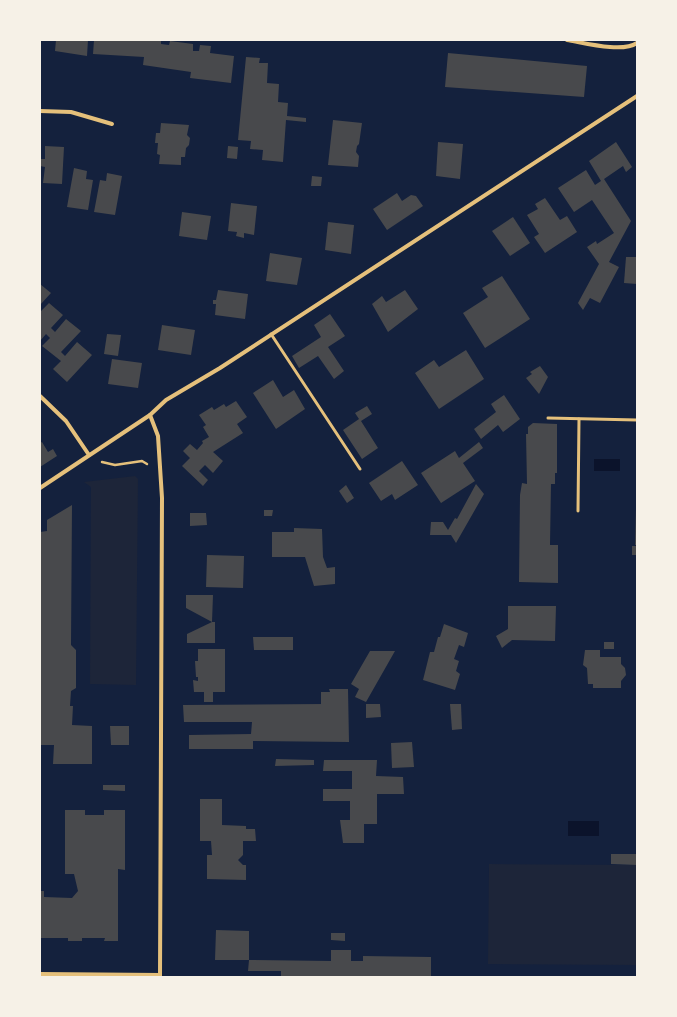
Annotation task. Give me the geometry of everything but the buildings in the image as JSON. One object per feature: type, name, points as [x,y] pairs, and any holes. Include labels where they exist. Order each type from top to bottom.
[{"type":"street","points":[[568,40],[610,47],[633,45],[637,43]]},
{"type":"street","points":[[40,488],[150,415],[166,400],[271,334],[637,96]]},
{"type":"street","points":[[40,111],[71,112],[112,124]]},
{"type":"street","points":[[40,396],[66,421],[89,455]]},
{"type":"street","points":[[40,974],[160,976],[162,481],[158,436],[150,415]]},
{"type":"lane","points":[[271,334],[360,469]]},
{"type":"lane","points":[[548,418],[637,420]]},
{"type":"lane","points":[[578,511],[580,419]]},
{"type":"path","points":[[89,455],[101,462],[115,465],[142,461],[155,467],[162,481]]},
{"type":"shaded area","points":[[594,459],[620,459],[620,471],[594,471]]},
{"type":"shaded area","points":[[135,476],[138,479],[136,685],[90,684],[91,487],[84,482]]},
{"type":"shaded area","points":[[568,821],[599,821],[599,836],[568,836]]},
{"type":"shaded area","points":[[489,864],[637,865],[637,965],[488,964]]}]
